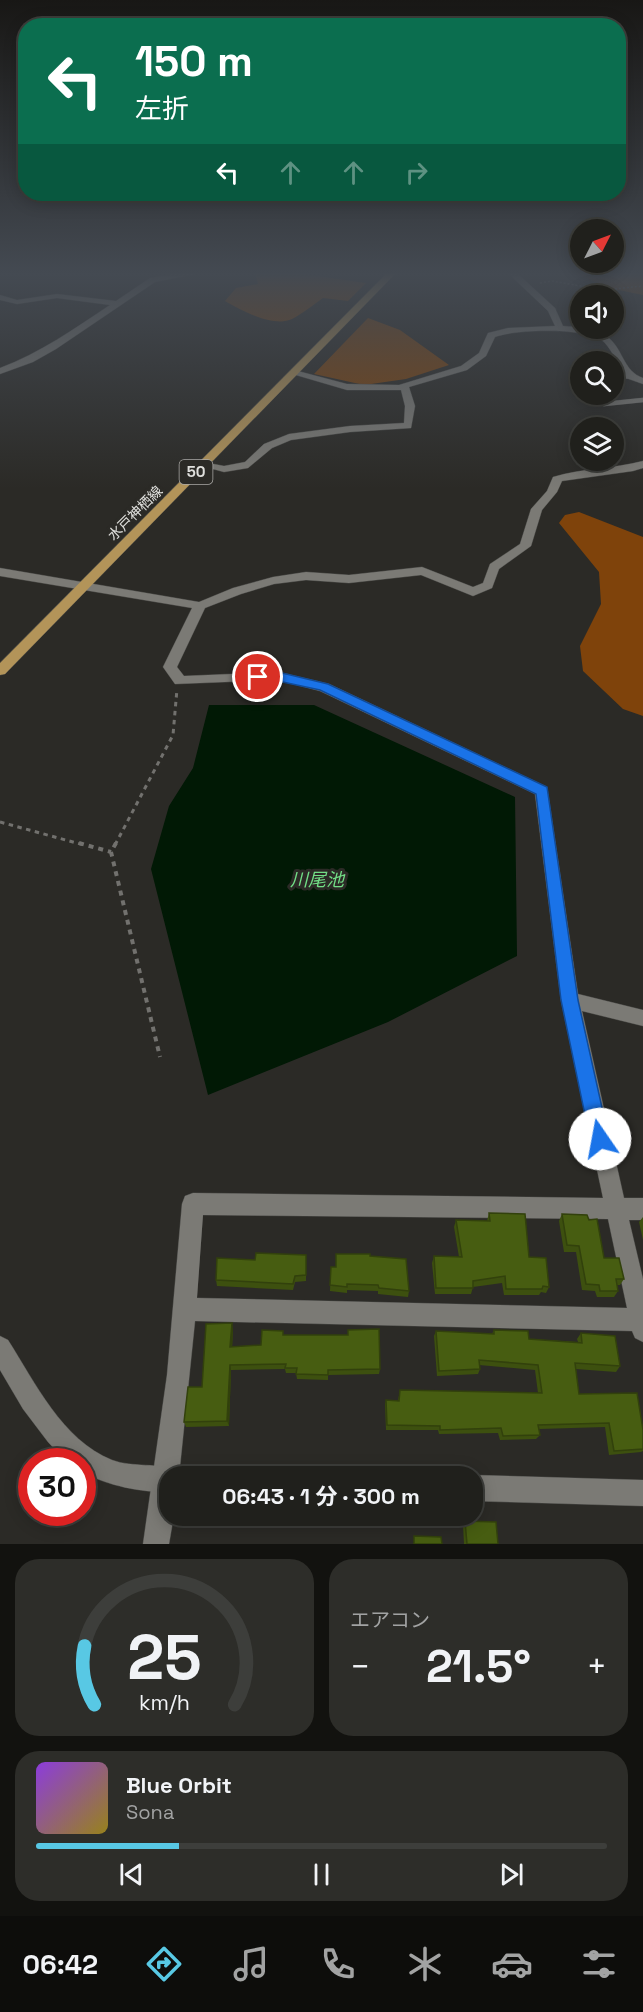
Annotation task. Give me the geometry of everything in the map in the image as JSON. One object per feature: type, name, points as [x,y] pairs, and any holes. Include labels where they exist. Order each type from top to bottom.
[{"type":"main road","name":"水戸神栖線","points":[[0,671],[321,345]]},
{"type":"street","points":[[0,371],[30,360],[53,345]]},
{"type":"street","points":[[294,373],[347,387],[390,390],[450,373],[475,361],[483,354],[487,345]]},
{"type":"street","points":[[610,345],[629,376],[643,381]]},
{"type":"street","points":[[203,465],[224,469],[249,465],[268,446],[289,438],[350,429],[408,426],[412,412],[411,402],[404,386]]},
{"type":"street","points":[[0,573],[200,606],[273,580],[306,576],[349,579],[422,571],[473,592],[488,585],[494,567],[525,546],[537,508],[552,492],[557,479],[573,473],[629,470],[643,464]]},
{"type":"street","points":[[185,1309],[643,1323],[614,1208],[570,1000],[542,791],[324,687],[278,676],[180,681],[170,667],[200,606]]},
{"type":"street","points":[[570,1000],[643,1018]]},
{"type":"street","points":[[169,1466],[194,1204],[643,1209]]},
{"type":"street","points":[[0,1348],[50,1426],[76,1453],[105,1470],[159,1479]]},
{"type":"street","points":[[483,1488],[643,1493]]},
{"type":"street","points":[[156,1544],[159,1526]]},
{"type":"lane","points":[[624,377],[629,376]]},
{"type":"lane","points":[[624,404],[643,400]]},
{"type":"path","points":[[160,1057],[111,852],[173,735],[176,691],[180,681]]},
{"type":"path","points":[[0,822],[111,852]]},
{"type":"shaded area","points":[[342,345],[421,345],[449,365],[406,379],[364,385],[314,374]]},
{"type":"shaded area","points":[[579,512],[643,537],[643,716],[623,709],[583,671],[580,646],[601,604],[599,572],[559,523],[565,515]]},
{"type":"water","name":"川尾池","points":[[209,705],[314,705],[515,797],[517,956],[388,1022],[208,1095],[151,869],[169,806],[193,768]]},
{"type":"building","points":[[489,1213],[525,1214],[529,1257],[546,1258],[549,1287],[506,1289],[505,1276],[473,1281],[473,1288],[436,1288],[434,1256],[462,1257],[456,1220],[490,1221]]},
{"type":"building","points":[[562,1214],[587,1215],[589,1220],[597,1219],[604,1258],[619,1258],[624,1279],[616,1279],[618,1291],[600,1291],[599,1285],[586,1284],[579,1246],[567,1245]]},
{"type":"building","points":[[256,1253],[306,1255],[306,1275],[295,1276],[293,1284],[216,1280],[217,1258],[255,1260]]},
{"type":"building","points":[[336,1254],[370,1254],[370,1256],[406,1259],[409,1291],[379,1288],[378,1285],[347,1284],[347,1287],[330,1285],[331,1267],[336,1267]]},
{"type":"building","points":[[232,1323],[230,1347],[261,1345],[262,1330],[283,1331],[283,1335],[348,1335],[348,1330],[379,1329],[380,1369],[328,1370],[328,1375],[296,1374],[297,1368],[285,1368],[286,1364],[230,1365],[227,1421],[184,1422],[188,1387],[202,1387],[206,1324]]},
{"type":"building","points":[[494,1330],[528,1331],[529,1339],[582,1343],[581,1333],[615,1336],[620,1366],[575,1363],[579,1394],[637,1393],[643,1430],[643,1449],[614,1451],[609,1423],[538,1425],[540,1435],[503,1436],[501,1428],[440,1430],[440,1426],[387,1425],[386,1400],[399,1401],[400,1390],[542,1393],[538,1365],[479,1360],[480,1369],[439,1371],[436,1331],[494,1334]]},
{"type":"building","points":[[483,1522],[496,1522],[498,1544],[467,1544],[465,1526],[483,1526]]},
{"type":"building","points":[[414,1536],[441,1537],[442,1544],[414,1544]]},
{"type":"route","points":[[258,677],[278,676],[324,687],[542,791],[570,1000],[600,1139]]}]
